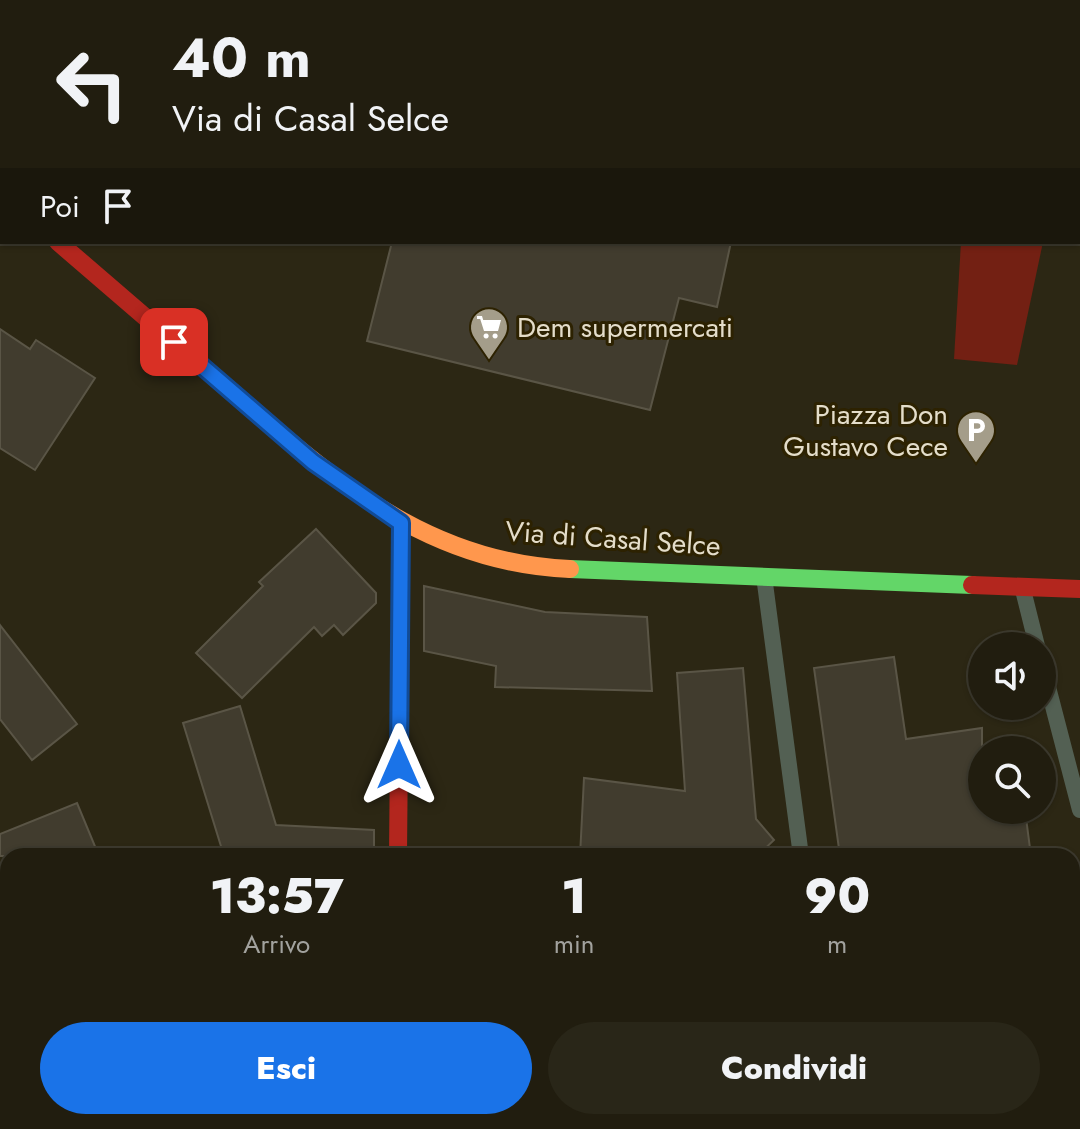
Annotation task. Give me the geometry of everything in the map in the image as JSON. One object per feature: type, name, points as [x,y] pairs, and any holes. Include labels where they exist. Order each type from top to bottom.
[{"type":"main road","name":"Via di Casal Selce","points":[[60,244],[313,462],[401,523],[456,548],[518,564],[1080,589]]},
{"type":"main road","points":[[398,848],[401,523]]},
{"type":"lane","points":[[764,576],[800,848]]},
{"type":"lane","points":[[1022,588],[1033,632]]},
{"type":"lane","points":[[1056,718],[1080,810]]},
{"type":"shaded area","points":[[961,244],[1043,244],[1017,365],[954,359]]},
{"type":"building","points":[[391,244],[731,244],[717,307],[679,298],[650,410],[367,341]]},
{"type":"building","points":[[0,329],[30,349],[36,340],[95,378],[35,470],[0,448]]},
{"type":"building","points":[[316,529],[376,593],[376,603],[343,635],[334,625],[322,636],[314,627],[242,698],[196,653],[263,586],[259,582]]},
{"type":"building","points":[[424,586],[545,612],[647,617],[652,691],[495,687],[496,666],[424,651]]},
{"type":"building","points":[[0,625],[77,724],[32,760],[0,719]]},
{"type":"building","points":[[894,657],[906,739],[982,728],[982,736],[968,736],[968,824],[1027,824],[1030,848],[839,848],[814,668]]},
{"type":"building","points":[[743,668],[756,819],[774,840],[766,848],[580,848],[584,778],[685,791],[677,673]]},
{"type":"building","points":[[240,706],[276,825],[374,830],[374,848],[222,848],[183,723]]},
{"type":"building","points":[[77,803],[96,848],[0,848],[0,834]]},
{"type":"traffic: fast","points":[[570,569],[972,585]]},
{"type":"traffic: slow","points":[[260,416],[329,473],[402,521],[481,554],[524,564],[570,569]]},
{"type":"traffic: jam","points":[[60,244],[260,416]]},
{"type":"traffic: jam","points":[[398,848],[401,523]]},
{"type":"traffic: jam","points":[[972,585],[1080,589]]},
{"type":"place","name":"Dem supermercati","points":[[489,361]]},
{"type":"place","name":"Piazza Don Gustavo Cece","points":[[976,464]]},
{"type":"route","points":[[174,342],[334,479],[401,523],[399,765]]}]
